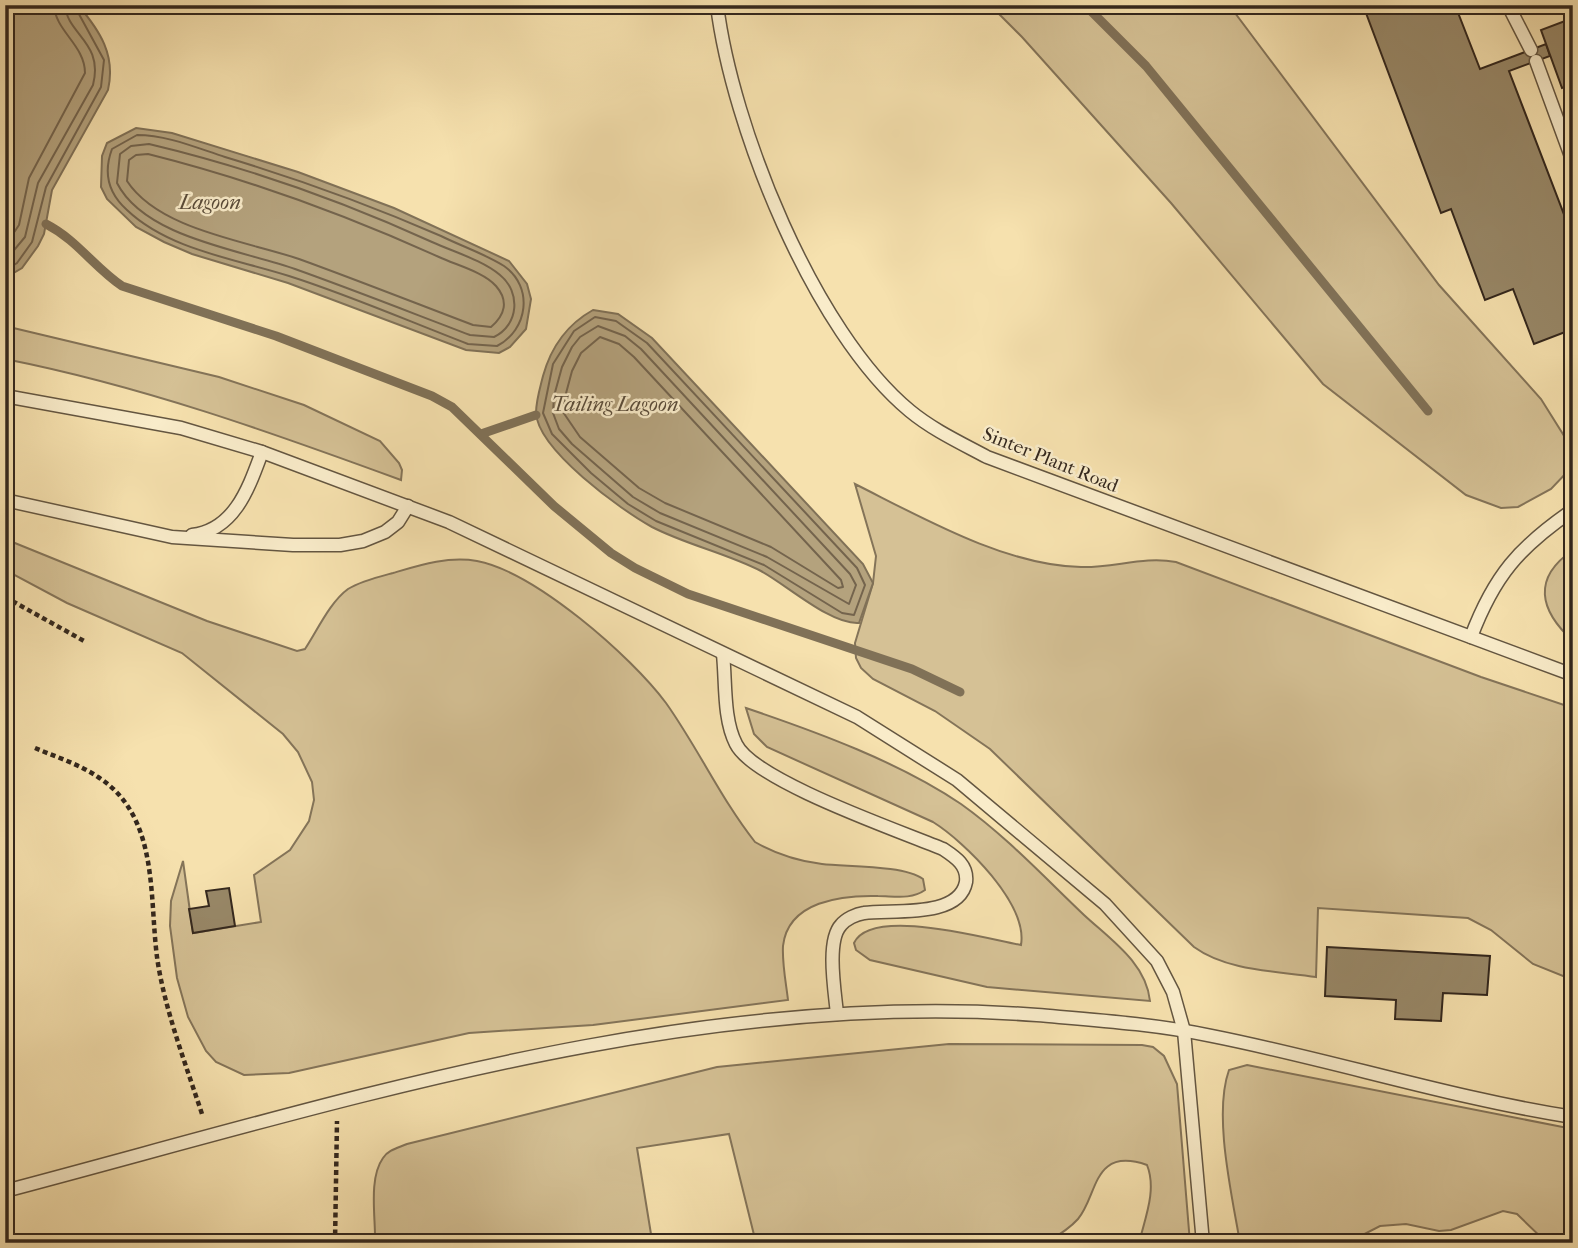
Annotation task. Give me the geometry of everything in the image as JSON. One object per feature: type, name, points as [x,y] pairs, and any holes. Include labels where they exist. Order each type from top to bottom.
[{"type":"lane","name":"Sinter Plant Road","points":[[717,5],[721,36],[736,93],[757,156],[801,258],[847,339],[889,391],[911,412],[987,457],[1573,675]]},
{"type":"lane","points":[[1508,5],[1533,56],[1573,162]]},
{"type":"lane","points":[[5,396],[181,428],[262,452],[408,506],[513,551],[856,717],[957,780],[1133,931],[1157,961],[1173,992],[1184,1031],[1203,1243]]},
{"type":"lane","points":[[172,537],[198,534],[220,525],[238,506],[262,452]]},
{"type":"lane","points":[[5,500],[172,537],[340,545],[385,532],[398,522],[408,506]]},
{"type":"lane","points":[[1471,637],[1486,598],[1504,569],[1531,543],[1573,510]]},
{"type":"lane","points":[[723,654],[729,720],[735,743],[747,760],[788,783],[943,849],[960,860],[964,869],[965,885],[961,893],[949,903],[930,909],[862,913],[839,926],[833,943],[837,1014]]},
{"type":"lane","points":[[5,1191],[452,1074],[574,1049],[729,1026],[837,1014],[897,1011],[995,1013],[1184,1031],[1573,1117]]},
{"type":"path","points":[[5,597],[84,641]]},
{"type":"path","points":[[35,748],[99,777],[117,792],[140,831],[148,853],[158,960],[209,1137]]},
{"type":"path","points":[[334,1104],[338,1162],[335,1243]]},
{"type":"shaded area","points":[[990,5],[1229,5],[1439,285],[1541,399],[1566,439],[1571,455],[1570,469],[1551,489],[1518,507],[1501,508],[1466,495],[1323,384],[1171,203]]},
{"type":"shaded area","points":[[5,326],[219,377],[304,405],[380,441],[399,463],[402,470],[401,480],[156,396],[5,359]]},
{"type":"shaded area","points":[[855,484],[965,538],[1023,558],[1081,567],[1152,560],[1176,562],[1481,677],[1573,708],[1573,980],[1533,964],[1491,930],[1468,918],[1318,908],[1316,977],[1237,965],[1221,961],[1194,947],[990,749],[935,711],[873,679],[861,668],[856,658],[855,643],[873,583],[876,556]]},
{"type":"shaded area","points":[[5,539],[207,621],[297,651],[305,649],[341,595],[358,584],[445,560],[477,561],[500,568],[526,581],[580,618],[650,684],[678,720],[731,808],[755,842],[804,861],[875,867],[914,874],[923,879],[925,890],[908,896],[849,897],[806,910],[795,919],[787,931],[783,946],[788,1000],[593,1025],[469,1033],[289,1073],[244,1075],[216,1062],[206,1051],[188,1017],[177,978],[170,926],[171,901],[183,861],[193,933],[261,922],[254,875],[290,850],[309,821],[314,800],[312,782],[298,752],[283,734],[182,653],[67,603],[5,570]]},
{"type":"shaded area","points":[[1573,550],[1573,641],[1553,618],[1545,594],[1551,572]]},
{"type":"shaded area","points":[[746,708],[884,761],[937,789],[978,816],[1126,953],[1142,975],[1150,1001],[987,987],[870,960],[856,950],[854,943],[865,932],[882,927],[931,928],[1021,945],[1021,929],[1015,911],[992,876],[946,831],[933,822],[767,747],[754,734]]},
{"type":"shaded area","points":[[949,1044],[1142,1045],[1153,1047],[1164,1056],[1177,1084],[1190,1243],[1139,1243],[1149,1204],[1150,1175],[1147,1165],[1129,1161],[1116,1162],[1106,1168],[1099,1176],[1078,1219],[1046,1243],[756,1243],[729,1134],[637,1148],[651,1234],[580,1243],[375,1243],[374,1188],[378,1167],[388,1153],[407,1144],[717,1067]]},
{"type":"shaded area","points":[[1247,1065],[1573,1129],[1573,1243],[1547,1243],[1517,1214],[1503,1211],[1451,1230],[1439,1231],[1406,1224],[1380,1226],[1347,1243],[1240,1243],[1223,1132],[1223,1109],[1229,1070]]},
{"type":"water","points":[[5,5],[78,5],[104,44],[110,77],[108,90],[52,190],[44,234],[38,246],[22,268],[5,278]]},
{"type":"water","name":"Lagoon","points":[[136,128],[172,133],[298,172],[394,208],[509,261],[527,284],[531,299],[526,329],[510,347],[499,353],[466,350],[288,283],[192,254],[164,242],[136,227],[107,199],[101,187],[102,156],[107,143]]},
{"type":"water","name":"Tailing Lagoon","points":[[593,310],[618,314],[652,338],[863,564],[873,583],[859,623],[836,618],[761,571],[652,527],[602,493],[565,461],[540,428],[536,413],[537,399],[550,356],[561,338]]},
{"type":"building","points":[[1363,5],[1455,5],[1480,69],[1546,44],[1550,56],[1509,71],[1573,238],[1573,329],[1534,344],[1513,289],[1485,300],[1451,209],[1441,213]]},
{"type":"building","points":[[1573,18],[1573,84],[1562,88],[1541,30]]},
{"type":"building","points":[[229,888],[235,926],[193,933],[189,909],[209,906],[206,891]]},
{"type":"building","points":[[1327,947],[1490,956],[1487,995],[1443,993],[1441,1021],[1395,1019],[1396,1000],[1325,996]]},
{"type":"waterway","points":[[1085,5],[1146,66],[1428,411]]},
{"type":"waterway","points":[[46,224],[67,238],[122,286],[276,336],[432,396],[452,407],[554,506],[611,553],[635,568],[688,594],[912,669],[960,692]]},
{"type":"waterway","points":[[481,434],[536,415]]}]
